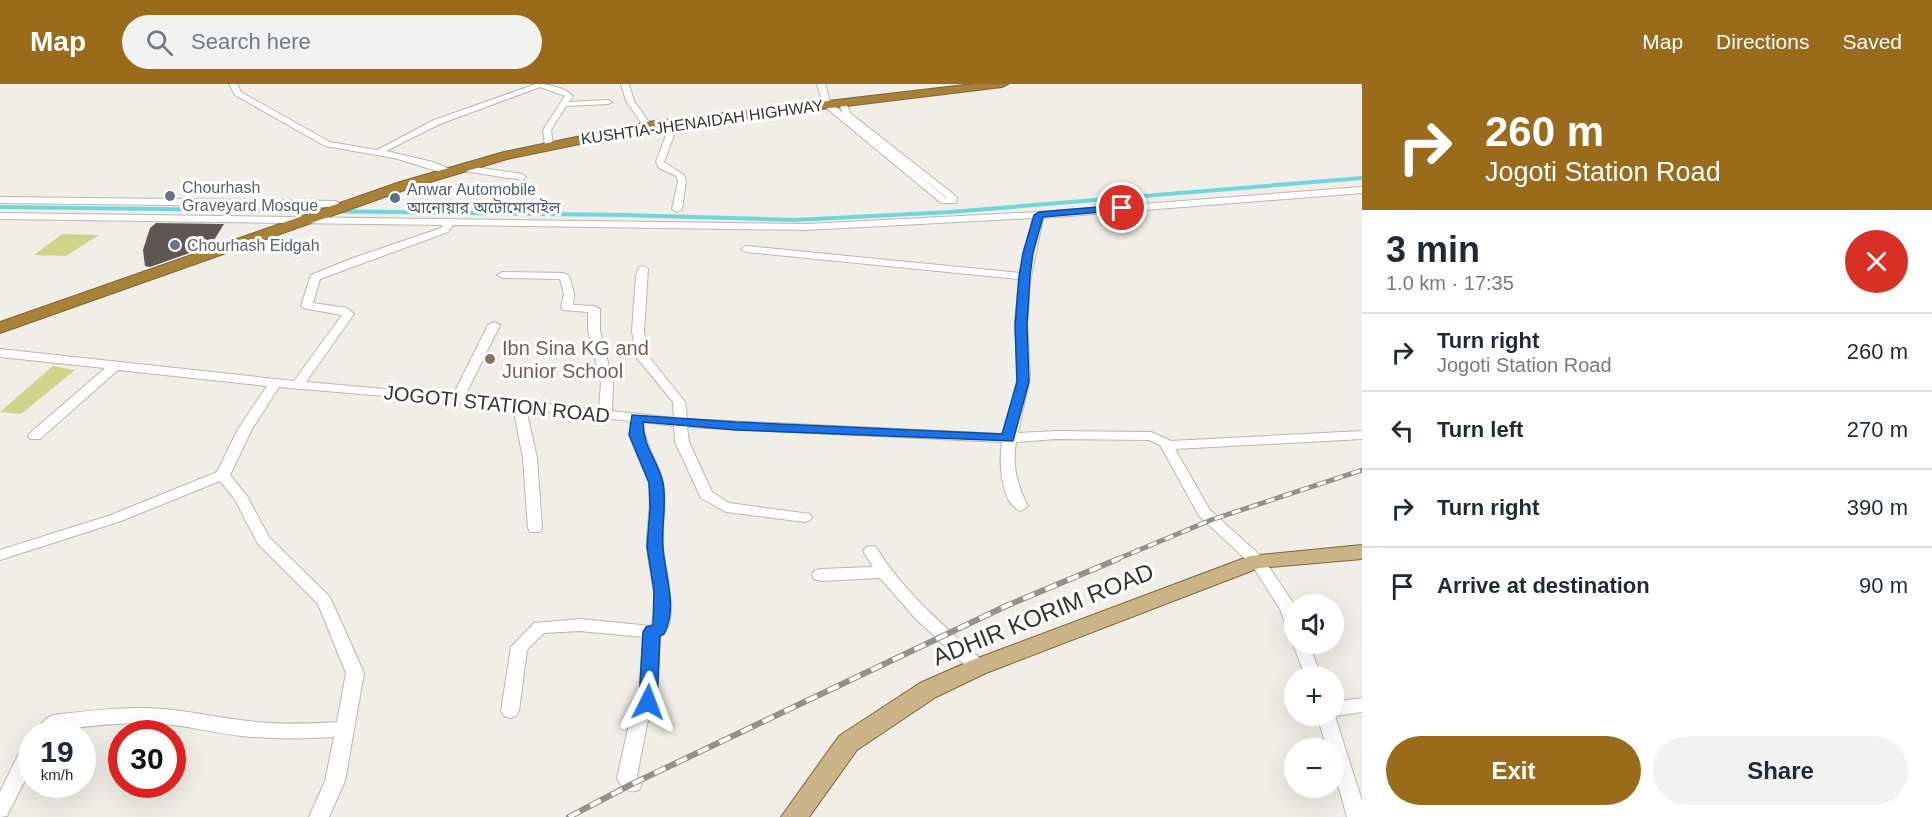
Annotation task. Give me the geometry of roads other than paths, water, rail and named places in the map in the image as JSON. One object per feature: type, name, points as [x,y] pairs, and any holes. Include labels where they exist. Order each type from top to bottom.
[{"type":"highway","name":"KUSHTIA-JHENAIDAH HIGHWAY","points":[[647,125],[976,84]]},
{"type":"highway","name":"KUSHTIA-JHENAIDAH HIGHWAY","points":[[0,322],[444,170],[549,143],[647,125],[1002,84]]},
{"type":"highway","name":"KUSHTIA-JHENAIDAH HIGHWAY","points":[[444,170],[462,168],[549,143]]},
{"type":"highway","name":"KUSHTIA-JHENAIDAH HIGHWAY","points":[[0,328],[168,265]]},
{"type":"main road","name":"ADHIR KORIM ROAD","points":[[794,817],[848,743],[928,690],[978,667],[1257,561],[1362,552]]},
{"type":"street","points":[[233,84],[238,93],[328,144],[379,152],[444,170]]},
{"type":"street","points":[[379,152],[396,140],[432,123],[493,103],[540,84],[568,94],[547,130],[549,143]]},
{"type":"street","points":[[624,84],[629,97],[647,125]]},
{"type":"street","points":[[821,84],[833,102],[944,201],[953,201],[954,199],[833,102]]},
{"type":"street","points":[[564,104],[608,102]]},
{"type":"street","points":[[675,122],[660,162],[662,166],[680,175],[682,182],[677,209]]},
{"type":"street","points":[[462,168],[522,177]]},
{"type":"street","points":[[0,216],[807,227],[1039,215],[1347,192],[1362,193]]},
{"type":"street","points":[[0,200],[340,205]]},
{"type":"street","points":[[1021,506],[1012,494],[1007,475],[1008,438],[1023,382],[1021,326],[1024,276],[1039,215]]},
{"type":"street","points":[[298,384],[348,314],[343,310],[307,306],[315,278],[348,263],[445,230],[449,223]]},
{"type":"street","points":[[746,249],[1024,276]]},
{"type":"street","points":[[643,269],[638,331],[643,358],[679,402],[682,442],[706,495],[726,507],[805,517]]},
{"type":"street","points":[[502,275],[564,276],[569,294],[567,308],[595,311],[594,330],[607,383],[605,414]]},
{"type":"street","points":[[457,399],[494,325]]},
{"type":"street","name":"JOGOTI STATION ROAD","points":[[0,353],[275,383],[519,404],[682,423],[1008,438],[1056,435],[1151,436],[1168,445]]},
{"type":"street","points":[[35,436],[115,366]]},
{"type":"street","points":[[0,555],[116,518],[223,476],[245,429],[275,383]]},
{"type":"street","points":[[519,404],[530,458],[535,528]]},
{"type":"street","points":[[510,711],[519,647],[540,627],[580,625],[652,632],[658,630],[661,625],[662,591],[655,547],[656,483],[639,445],[636,435],[636,418]]},
{"type":"street","points":[[1284,602],[1257,561],[1204,513],[1168,445],[1362,435]]},
{"type":"street","points":[[223,476],[240,496],[263,540],[324,601],[355,673],[335,781],[319,817]]},
{"type":"street","points":[[871,550],[883,572],[904,596],[978,667]]},
{"type":"street","points":[[820,575],[883,572]]},
{"type":"street","points":[[632,784],[627,778],[638,724],[648,702],[652,632]]},
{"type":"street","points":[[1344,708],[1362,705]]},
{"type":"street","points":[[80,720],[116,716],[192,718],[240,728],[296,732],[345,729]]},
{"type":"street","points":[[1329,726],[1357,808]]},
{"type":"street","points":[[0,810],[12,792],[18,774]]},
{"type":"waterway","points":[[0,207],[624,215],[795,220],[951,212],[1362,178]]},
{"type":"railway","points":[[1115,560],[1211,520],[1362,470]]},
{"type":"railway","points":[[569,817],[632,784],[1006,606],[1118,559]]},
{"type":"place","name":"Chourhash Graveyard Mosque","points":[[170,196]]},
{"type":"place","name":"Anwar Automobile আনোয়ার অটোমোবাইল","points":[[395,198]]},
{"type":"place","name":"Chourhash Eidgah","points":[[175,245]]},
{"type":"place","name":"Ibn Sina KG and Junior School","points":[[490,359]]}]
